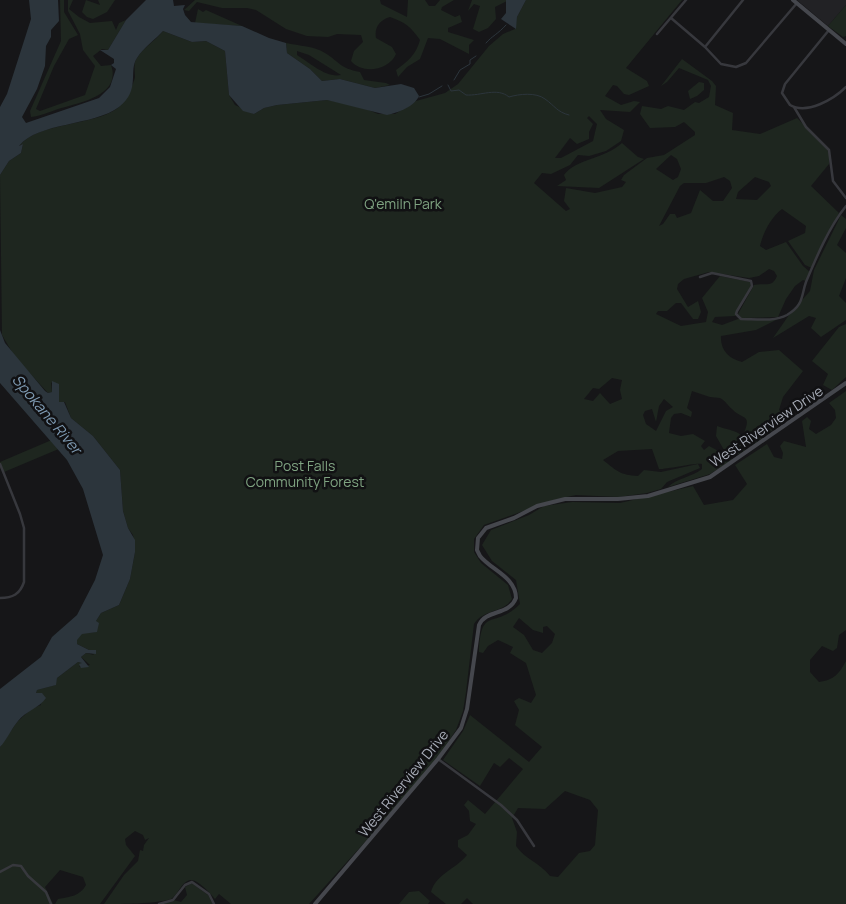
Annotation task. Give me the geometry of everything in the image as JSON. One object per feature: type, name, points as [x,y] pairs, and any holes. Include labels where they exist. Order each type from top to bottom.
[{"type":"street","points":[[658,34],[686,0]]},
{"type":"street","points":[[705,47],[744,0]]},
{"type":"street","points":[[792,0],[846,44]]},
{"type":"street","points":[[671,18],[705,47],[721,64],[731,67],[741,66],[746,63],[797,4]]},
{"type":"street","points":[[829,30],[783,89],[783,96],[794,107],[806,127],[829,150],[833,180],[846,198]]},
{"type":"street","points":[[794,107],[827,102],[846,87]]},
{"type":"street","points":[[700,277],[712,273],[751,281],[752,286],[736,314],[741,319],[772,319],[788,314],[803,298],[805,284],[835,223],[846,206]]},
{"type":"street","name":"West Riverview Drive","points":[[315,904],[438,759],[455,737],[464,718],[478,625],[484,618],[507,610],[516,598],[516,590],[509,580],[480,556],[477,544],[478,538],[486,528],[551,502],[578,498],[632,498],[710,477],[846,383]]},
{"type":"street","points":[[0,464],[24,528],[24,582],[15,595],[0,598]]},
{"type":"street","points":[[438,759],[502,805],[519,822],[534,846]]},
{"type":"street","points":[[0,872],[13,865],[21,866],[28,876],[46,892],[51,904]]},
{"type":"street","points":[[160,904],[173,900],[185,885],[192,882],[209,894],[214,904]]},
{"type":"shaded area","points":[[797,0],[846,0],[846,5],[828,26]]},
{"type":"green space","points":[[60,0],[64,0],[64,12],[78,35],[69,39],[54,66],[36,109],[40,111],[85,95],[95,66],[83,50],[80,34],[68,11],[68,0],[73,0],[69,9],[90,23],[112,21],[116,30],[119,23],[126,20],[108,50],[102,49],[93,56],[101,66],[111,65],[113,76],[110,84],[104,91],[86,101],[31,117],[30,111],[61,41]]},
{"type":"green space","points":[[86,0],[100,5],[98,0],[115,0],[107,12],[93,19],[87,17],[82,12]]},
{"type":"green space","points":[[195,0],[380,0],[381,4],[407,17],[408,0],[425,0],[429,6],[435,6],[440,0],[454,0],[442,7],[441,10],[455,17],[460,15],[462,22],[448,28],[448,32],[474,40],[469,45],[469,54],[440,39],[428,38],[420,59],[407,67],[398,77],[396,70],[414,54],[420,40],[404,23],[390,17],[378,24],[376,38],[392,47],[396,54],[388,64],[375,69],[369,69],[362,68],[351,61],[354,51],[363,42],[361,35],[307,36],[286,29],[256,10],[247,8],[222,8],[197,2],[189,11],[184,10]]},
{"type":"green space","points":[[472,0],[507,1],[495,7],[496,19],[488,28],[479,32],[473,29],[480,6],[474,4],[468,11]]},
{"type":"green space","name":"Post Falls Community Forest","points":[[526,0],[682,0],[626,68],[647,81],[649,86],[629,95],[624,94],[617,86],[613,85],[605,96],[621,105],[634,101],[640,102],[630,112],[600,110],[606,119],[624,130],[621,141],[606,151],[589,156],[578,155],[570,165],[551,174],[542,173],[534,183],[566,211],[570,209],[564,201],[566,188],[595,193],[622,187],[626,182],[621,180],[624,175],[647,158],[664,155],[695,135],[695,132],[684,122],[675,127],[650,128],[640,114],[642,106],[661,109],[668,106],[684,110],[695,102],[699,103],[709,97],[711,86],[708,80],[679,68],[661,86],[682,59],[716,86],[715,105],[733,113],[732,130],[760,134],[797,118],[826,147],[829,154],[829,164],[811,186],[839,213],[812,268],[805,265],[788,241],[805,233],[806,226],[782,209],[771,221],[761,241],[760,246],[766,250],[786,242],[803,266],[810,272],[806,281],[803,280],[795,286],[786,299],[778,317],[741,318],[738,314],[754,285],[770,284],[775,280],[777,276],[774,271],[769,269],[759,276],[749,278],[709,272],[684,279],[678,284],[677,289],[688,307],[698,301],[701,312],[698,319],[693,319],[681,303],[676,303],[667,311],[658,311],[656,314],[681,326],[706,322],[708,312],[702,298],[720,276],[750,282],[751,286],[735,316],[715,317],[712,322],[722,325],[738,319],[778,319],[756,330],[721,336],[721,341],[726,353],[737,361],[742,362],[759,352],[779,350],[803,371],[783,397],[779,410],[781,412],[778,415],[784,421],[753,445],[744,433],[747,422],[745,418],[724,400],[692,391],[687,408],[692,412],[691,417],[681,413],[674,414],[671,418],[669,433],[681,436],[693,434],[705,441],[701,446],[704,450],[709,446],[730,457],[732,460],[710,474],[668,487],[702,469],[702,464],[698,464],[700,468],[667,482],[661,489],[647,493],[619,497],[576,495],[557,499],[484,525],[474,539],[474,552],[481,563],[508,585],[512,599],[504,607],[482,616],[474,624],[463,711],[456,730],[438,757],[391,813],[309,904],[231,904],[219,894],[215,899],[200,884],[190,880],[184,883],[176,895],[164,901],[104,904],[124,875],[138,861],[140,850],[143,851],[144,845],[149,838],[145,840],[143,835],[135,831],[125,839],[126,845],[135,856],[100,904],[55,904],[58,899],[78,894],[86,885],[83,877],[60,870],[45,887],[53,904],[0,904],[0,747],[17,722],[32,708],[41,705],[37,690],[55,685],[57,678],[78,662],[83,663],[79,667],[90,665],[81,657],[86,653],[94,655],[77,644],[76,640],[82,633],[95,632],[96,621],[101,613],[119,605],[130,579],[135,552],[133,535],[128,528],[123,511],[120,470],[93,436],[71,418],[65,402],[59,402],[59,393],[51,382],[52,392],[48,393],[15,357],[2,335],[0,175],[9,161],[21,153],[23,144],[19,146],[28,138],[53,128],[96,118],[119,107],[134,80],[136,60],[163,31],[192,42],[206,41],[225,51],[229,95],[235,105],[254,114],[264,108],[277,105],[327,100],[359,106],[378,114],[395,114],[416,101],[445,93],[458,84],[489,46],[503,34],[515,29],[517,17]],"holes":[[[589,116],[597,124],[593,141],[561,158],[555,158],[570,138],[577,144],[589,139],[589,132],[593,124],[587,118]],[[671,155],[677,159],[681,169],[678,177],[673,180],[656,169]],[[724,177],[730,181],[732,188],[723,201],[713,201],[700,190],[691,213],[677,218],[675,214],[670,214],[663,224],[659,226],[680,186],[684,183],[706,183]],[[755,177],[769,182],[771,186],[757,200],[736,199],[738,192]],[[612,378],[622,380],[620,390],[622,399],[610,404],[600,393],[593,401],[584,399],[593,388],[599,389]],[[664,399],[673,407],[666,411],[656,431],[646,424],[643,415],[645,411],[652,409],[656,422],[659,406]],[[652,449],[659,469],[698,464],[661,472],[644,470],[638,476],[627,475],[615,470],[603,460],[618,451]]]},
{"type":"green space","points":[[846,5],[846,36],[843,37],[828,26]]},
{"type":"green space","points":[[198,9],[203,12],[206,10],[242,26],[195,23]]},
{"type":"green space","points":[[286,43],[317,49],[344,67],[360,72],[364,80],[390,85],[375,88],[340,79],[322,81],[310,69],[287,53]],"holes":[[[297,51],[309,55],[341,75],[330,74],[318,69],[297,55]]]},
{"type":"green space","points":[[699,82],[704,83],[704,90],[690,99],[688,91]]},
{"type":"green space","points":[[622,143],[638,157],[644,159],[599,188],[557,186],[566,180],[564,175],[575,165],[607,152]]},
{"type":"green space","points":[[841,215],[846,219],[846,228],[837,245],[846,253],[846,278],[839,296],[846,303],[846,320],[821,337],[811,328],[816,318],[809,316],[773,338],[789,315],[810,291],[814,270]]},
{"type":"green space","points":[[846,324],[846,377],[832,390],[823,385],[828,374],[812,361],[839,327]]},
{"type":"green space","points":[[846,391],[846,630],[839,635],[837,648],[833,651],[822,646],[810,660],[810,672],[819,682],[829,680],[836,676],[846,661],[846,904],[473,904],[467,898],[461,904],[446,904],[431,892],[437,881],[467,855],[458,847],[458,840],[468,835],[476,824],[470,821],[469,811],[464,805],[468,800],[485,814],[523,769],[509,758],[500,767],[494,763],[480,786],[443,760],[463,731],[470,715],[529,762],[542,747],[515,725],[519,710],[514,701],[519,698],[531,703],[536,695],[526,663],[510,653],[513,647],[498,640],[488,646],[483,653],[479,652],[480,638],[486,623],[511,612],[520,604],[516,580],[492,561],[482,545],[491,530],[529,515],[544,506],[572,502],[620,503],[693,486],[704,505],[733,500],[747,484],[735,465],[767,444],[774,457],[782,459],[783,453],[780,446],[784,441],[806,447],[802,421],[807,417],[811,421],[809,429],[816,434],[831,425],[836,418],[835,410],[829,403]],"holes":[[[519,618],[533,630],[543,633],[543,627],[547,626],[555,634],[552,643],[542,653],[533,650],[524,635],[513,627]],[[565,791],[590,800],[598,810],[595,845],[590,851],[579,853],[558,877],[550,876],[516,846],[517,832],[512,818],[518,808],[545,809]]]},
{"type":"green space","points":[[717,426],[741,435],[747,442],[744,452],[736,455],[724,450],[716,436]]},
{"type":"green space","points":[[54,439],[61,448],[4,472],[0,462]]},
{"type":"green space","points":[[192,883],[208,895],[213,904],[163,904],[174,900],[181,902],[187,895],[185,887]]},
{"type":"green space","points":[[419,891],[430,901],[428,904],[399,904],[409,892]]},
{"type":"water","points":[[29,0],[58,0],[59,21],[51,30],[51,37],[46,46],[45,66],[37,89],[22,117],[26,123],[99,98],[110,87],[116,69],[111,65],[114,63],[114,59],[100,50],[108,50],[126,20],[146,0],[173,0],[174,6],[185,5],[183,9],[185,15],[191,22],[242,26],[286,43],[287,53],[310,69],[322,81],[340,79],[375,88],[401,84],[414,88],[419,96],[406,109],[387,115],[327,100],[277,105],[264,108],[254,114],[243,111],[229,95],[225,51],[206,41],[192,42],[163,31],[137,58],[133,69],[132,87],[126,101],[119,107],[96,118],[52,128],[28,138],[19,146],[23,144],[21,153],[9,161],[0,175],[0,107],[7,94],[31,19]]},
{"type":"water","points":[[506,0],[526,0],[517,17],[516,29],[501,19],[506,13]]},
{"type":"water","name":"Spokane River","points":[[0,330],[5,343],[45,391],[48,393],[52,392],[52,381],[59,384],[59,402],[64,402],[71,418],[93,436],[120,470],[123,511],[128,528],[135,540],[135,552],[130,579],[119,605],[101,613],[96,621],[99,623],[97,632],[82,634],[77,640],[77,644],[89,650],[96,650],[96,654],[86,653],[81,657],[89,667],[81,668],[79,664],[82,663],[78,662],[57,678],[56,685],[37,690],[36,693],[42,693],[46,698],[21,718],[0,747],[0,689],[41,657],[52,637],[77,615],[95,580],[103,555],[83,489],[67,460],[0,383]]},
{"type":"waterway","points":[[486,43],[506,25]]},
{"type":"waterway","points":[[454,80],[460,70],[470,64],[470,60],[476,56]]},
{"type":"waterway","points":[[448,85],[451,91],[459,90],[466,95],[494,92],[509,97],[522,94],[537,95],[569,115]]},
{"type":"waterway","points":[[419,97],[429,94],[442,86]]},
{"type":"park label","name":"Q'emiln Park","points":[[403,203]]}]
